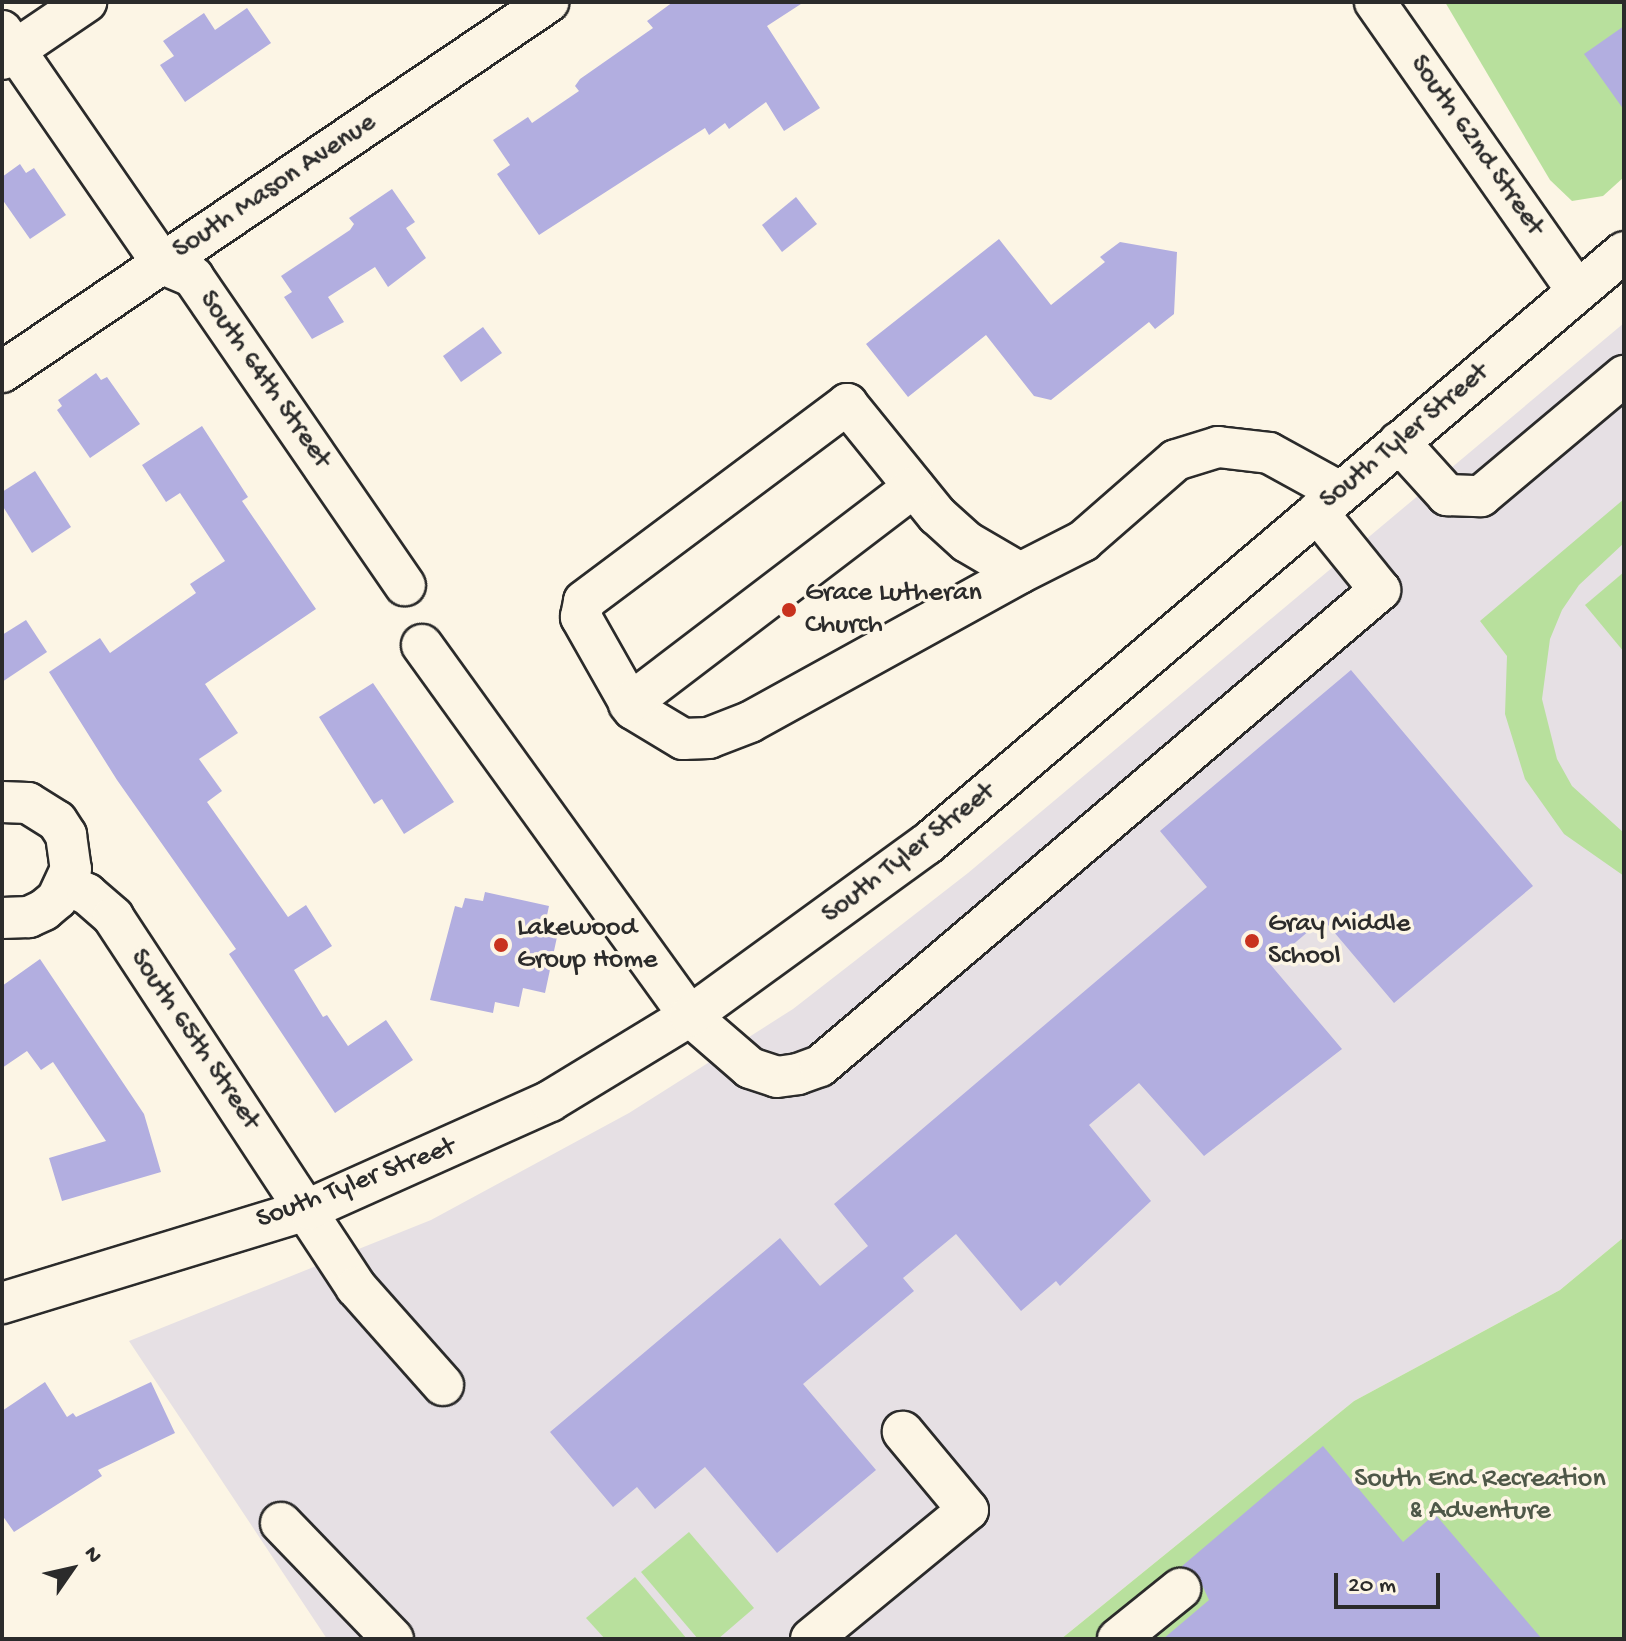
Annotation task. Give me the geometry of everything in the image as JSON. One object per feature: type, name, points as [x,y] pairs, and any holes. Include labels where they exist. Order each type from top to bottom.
[{"type":"street","points":[[6,47],[86,2]]},
{"type":"street","name":"South Mason Avenue","points":[[2,372],[548,2]]},
{"type":"street","name":"South 62nd Street","points":[[1375,2],[1577,290]]},
{"type":"street","name":"South 64th Street","points":[[6,47],[163,264],[193,277],[405,585]]},
{"type":"street","name":"South Tyler Street","points":[[2,1303],[84,1274],[309,1209],[550,1101],[690,1016],[927,844],[1624,252]]},
{"type":"street","points":[[1399,442],[1447,495],[1481,496],[1624,376]]},
{"type":"street","points":[[422,645],[690,1016],[750,1068],[777,1077],[820,1066],[1380,590],[1328,502],[1269,453],[1218,447],[1176,460],[1083,541],[750,722],[709,738],[683,739],[629,704],[581,617],[584,601],[847,404],[914,487],[967,542],[1020,573]]},
{"type":"street","points":[[629,704],[914,487]]},
{"type":"street","points":[[2,802],[28,803],[57,821],[70,852],[66,885],[44,910],[29,917],[2,918]]},
{"type":"street","name":"South 65th Street","points":[[66,885],[87,894],[113,917],[309,1209],[356,1287],[443,1385]]},
{"type":"street","name":"South Tyler Street","points":[[2,1291],[84,1274]]},
{"type":"street","points":[[811,1639],[968,1510],[903,1432]]},
{"type":"street","points":[[281,1523],[393,1639]]},
{"type":"street","points":[[1118,1639],[1180,1589]]},
{"type":"shaded area","name":"Gray Middle School","points":[[1624,323],[1624,1237],[1560,1290],[1354,1401],[1061,1639],[327,1639],[129,1341],[431,1220],[629,1113],[793,1009],[968,873]]},
{"type":"green space","points":[[1445,2],[1624,2],[1624,177],[1603,196],[1572,201],[1550,180]]},
{"type":"green space","points":[[1624,499],[1624,543],[1579,585],[1562,610],[1550,639],[1542,699],[1557,759],[1572,786],[1624,833],[1624,876],[1564,834],[1525,779],[1505,714],[1507,656],[1480,621]]},
{"type":"green space","points":[[1624,572],[1624,652],[1585,605]]},
{"type":"green space","name":"South End Recreation & Adventure","points":[[1624,1237],[1624,1639],[1061,1639],[1354,1401],[1560,1290]]},
{"type":"green space","points":[[689,1532],[754,1608],[718,1639],[698,1639],[641,1572]]},
{"type":"green space","points":[[635,1577],[687,1639],[605,1639],[586,1618]]},
{"type":"building","points":[[673,2],[804,2],[767,26],[820,108],[784,131],[766,102],[729,129],[725,123],[709,135],[705,128],[539,235],[497,174],[510,165],[493,140],[528,117],[532,123],[579,91],[575,86],[580,79],[653,28],[647,21]]},
{"type":"building","points":[[247,8],[271,43],[185,102],[160,65],[174,56],[163,41],[204,13],[215,30]]},
{"type":"building","points":[[1624,26],[1624,110],[1584,54]]},
{"type":"building","points":[[20,164],[26,173],[34,168],[66,215],[30,239],[2,199],[2,177]]},
{"type":"building","points":[[392,189],[415,222],[406,228],[426,258],[388,287],[375,267],[328,297],[344,322],[312,339],[284,297],[292,292],[281,276],[350,230],[354,224],[349,218]]},
{"type":"building","points":[[796,197],[817,224],[782,252],[762,225]]},
{"type":"building","points":[[999,239],[1051,305],[1105,262],[1100,257],[1120,242],[1177,252],[1174,314],[1155,329],[1149,322],[1051,400],[1034,396],[986,335],[908,397],[866,344]]},
{"type":"building","points":[[483,327],[502,353],[461,382],[443,356]]},
{"type":"building","points":[[96,373],[101,380],[107,377],[140,424],[90,458],[57,410],[62,406],[58,400]]},
{"type":"building","points":[[202,426],[248,497],[242,501],[316,609],[205,684],[238,733],[199,759],[222,791],[207,802],[288,917],[306,905],[332,946],[294,970],[323,1017],[327,1015],[348,1046],[386,1020],[413,1060],[335,1113],[229,954],[236,949],[117,780],[49,672],[100,638],[110,653],[196,593],[190,584],[225,561],[180,493],[166,502],[142,465]]},
{"type":"building","points":[[35,471],[71,527],[32,553],[2,505],[2,492]]},
{"type":"building","points":[[26,620],[47,652],[2,682],[2,635]]},
{"type":"building","name":"Gray Middle School","points":[[1351,670],[1533,886],[1394,1003],[1323,919],[1270,964],[1342,1049],[1204,1156],[1139,1083],[1089,1125],[1151,1201],[1060,1286],[1056,1281],[1021,1311],[956,1234],[903,1278],[914,1291],[803,1384],[876,1470],[777,1553],[705,1467],[655,1509],[637,1487],[613,1507],[550,1432],[780,1238],[820,1286],[868,1246],[834,1204],[1207,887],[1160,831]]},
{"type":"building","points":[[373,683],[454,802],[404,834],[382,799],[374,804],[319,717]]},
{"type":"building","name":"Lakewood Group Home","points":[[485,892],[549,906],[543,934],[557,937],[545,993],[523,988],[519,1007],[495,1002],[493,1013],[430,1000],[455,906],[462,908],[465,898],[483,901]]},
{"type":"building","points":[[40,959],[144,1114],[161,1172],[62,1201],[49,1158],[106,1141],[53,1062],[41,1070],[27,1051],[2,1068],[2,986]]},
{"type":"building","points":[[45,1382],[67,1417],[73,1413],[76,1417],[151,1382],[175,1433],[98,1470],[102,1476],[14,1532],[2,1515],[2,1411]]},
{"type":"building","points":[[1323,1446],[1403,1542],[1435,1514],[1542,1639],[1163,1639],[1209,1600],[1197,1574],[1181,1567]]},
{"type":"place","name":"Grace Lutheran Church","points":[[789,610]]},
{"type":"place","name":"Gray Middle School","points":[[1252,941]]},
{"type":"place","name":"Lakewood Group Home","points":[[501,945]]}]
